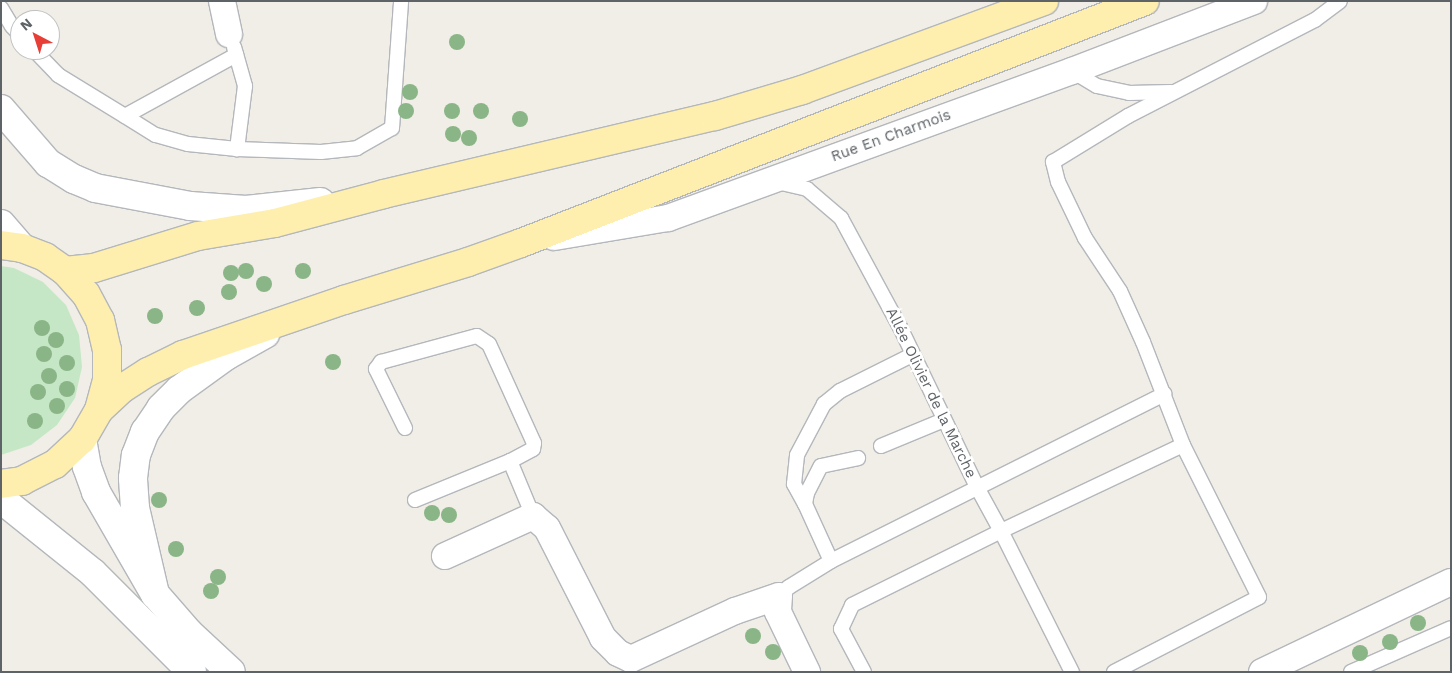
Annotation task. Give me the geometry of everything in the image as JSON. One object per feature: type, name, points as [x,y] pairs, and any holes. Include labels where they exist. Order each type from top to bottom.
[{"type":"main road","points":[[65,271],[94,268],[198,236],[275,223],[384,194],[759,104],[1044,1]]},
{"type":"main road","points":[[99,410],[123,388],[148,372],[183,355],[521,243],[1145,1]]},
{"type":"main road","points":[[1,484],[22,481],[55,464],[82,439],[99,410],[107,380],[107,350],[100,320],[86,294],[65,271],[45,257],[12,246]]},
{"type":"street","points":[[222,1],[233,44]]},
{"type":"street","name":"Rue En Charmois","points":[[521,243],[668,218],[1072,71],[1254,1]]},
{"type":"street","points":[[1,109],[48,163],[74,179],[112,193],[190,206],[246,210],[384,194]]},
{"type":"street","points":[[1,224],[12,246]]},
{"type":"street","points":[[155,594],[135,508],[133,478],[136,455],[145,432],[161,408],[179,390],[226,356],[291,318]]},
{"type":"street","points":[[82,439],[87,467],[96,492],[155,594],[189,633],[232,672]]},
{"type":"street","points":[[1,499],[93,573],[192,672]]},
{"type":"street","points":[[445,556],[533,516]]},
{"type":"street","name":"Allée Olivier de la Marche","points":[[533,516],[547,528],[602,638],[618,653],[631,659],[735,611],[779,596]]},
{"type":"street","points":[[1262,672],[1451,582]]},
{"type":"street","points":[[779,596],[778,612],[807,672]]},
{"type":"lane","points":[[44,60],[58,75],[156,135],[188,144],[237,149],[321,152],[357,148],[392,128],[401,1]]},
{"type":"lane","points":[[1114,672],[1259,597],[1183,445],[1164,394],[1120,291],[1085,238],[1058,182],[1053,162],[1128,116],[1314,20],[1340,1]]},
{"type":"lane","points":[[1,8],[10,23]]},
{"type":"lane","points":[[125,116],[233,44],[246,86],[237,149]]},
{"type":"lane","points":[[1072,71],[1097,86],[1129,93],[1174,92]]},
{"type":"lane","name":"Allée Olivier de la Marche","points":[[769,180],[807,189],[841,218],[900,327],[978,489],[831,561],[789,587],[779,596]]},
{"type":"lane","points":[[405,428],[376,369],[381,362],[477,336],[489,344],[496,356],[534,442],[533,449],[510,461],[415,500]]},
{"type":"lane","points":[[831,561],[794,484],[797,455],[824,404],[840,391],[912,355]]},
{"type":"lane","points":[[1072,672],[978,489],[1164,394]]},
{"type":"lane","points":[[881,446],[944,420]]},
{"type":"lane","points":[[864,672],[841,629],[852,605],[1001,531],[1183,445]]},
{"type":"lane","points":[[805,504],[807,493],[821,466],[858,458]]},
{"type":"lane","points":[[510,461],[533,516]]},
{"type":"lane","points":[[1351,672],[1451,628]]},
{"type":"green space","points":[[1,266],[14,268],[43,282],[66,305],[79,335],[82,367],[75,398],[57,425],[31,445],[1,455]]}]
